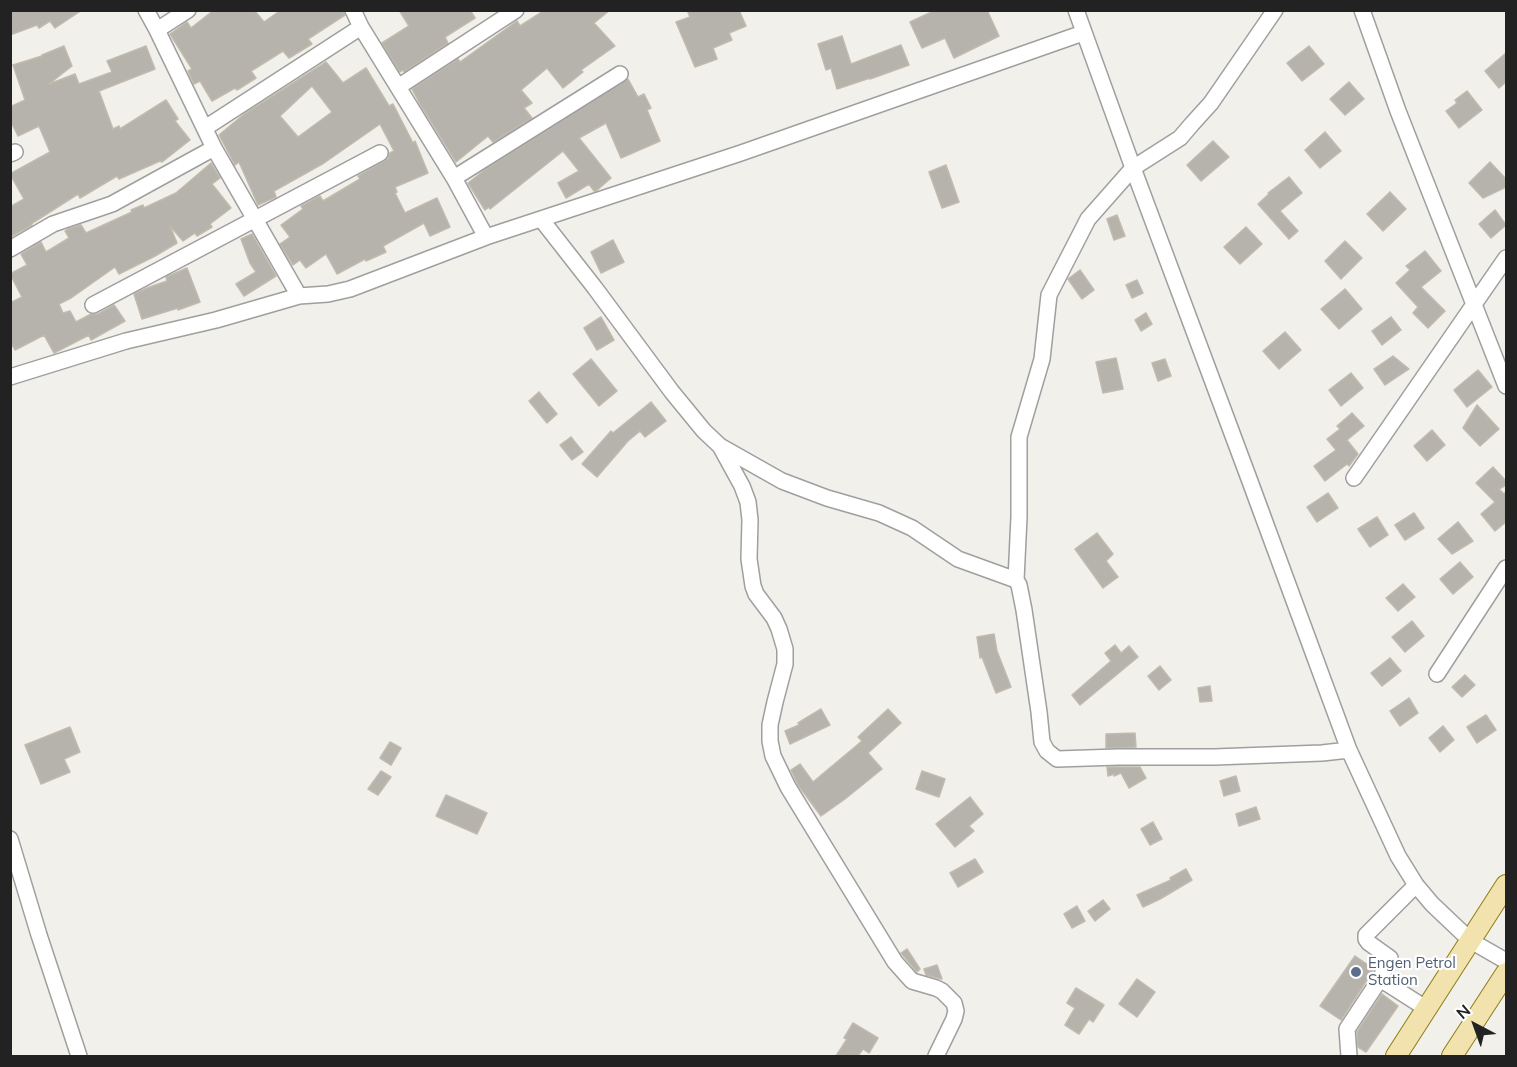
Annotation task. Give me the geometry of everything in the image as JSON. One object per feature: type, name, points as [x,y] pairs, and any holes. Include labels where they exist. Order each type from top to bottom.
[{"type":"main road","points":[[1396,1056],[1506,885]]},
{"type":"main road","points":[[1452,1056],[1506,973]]},
{"type":"street","points":[[146,10],[214,148],[299,296]]},
{"type":"street","points":[[157,30],[188,10]]},
{"type":"street","points":[[353,10],[361,27],[454,178],[486,237]]},
{"type":"street","points":[[398,87],[516,10]]},
{"type":"street","points":[[1076,10],[1349,750],[1398,856],[1416,885],[1471,941],[1506,961]]},
{"type":"street","points":[[1275,10],[1211,103],[1180,138],[1133,168],[1088,219],[1049,295],[1042,358],[1019,437],[1016,580],[1024,610],[1042,742],[1047,751],[1058,759],[1214,757],[1349,750]]},
{"type":"street","points":[[1362,10],[1398,111],[1506,386]]},
{"type":"street","points":[[205,128],[361,27]]},
{"type":"street","points":[[10,377],[126,341],[216,320],[299,296],[350,290],[486,237],[741,153],[1083,33]]},
{"type":"street","points":[[454,178],[620,74]]},
{"type":"street","points":[[10,249],[52,224],[112,204],[214,148]]},
{"type":"street","points":[[93,305],[380,153]]},
{"type":"street","points":[[541,219],[672,392],[704,431],[720,446],[782,481],[827,498],[879,513],[912,528],[958,559],[1016,580]]},
{"type":"street","points":[[1354,478],[1506,258]]},
{"type":"street","points":[[720,446],[748,502],[750,520],[748,559],[753,586],[756,594],[774,618],[785,649],[785,664],[770,724],[773,756],[789,787],[895,962],[912,981],[942,991],[954,1004],[956,1011],[954,1019],[936,1056]]},
{"type":"street","points":[[1437,674],[1506,568]]},
{"type":"street","points":[[10,839],[79,1056]]},
{"type":"street","points":[[1349,1056],[1347,1029],[1380,980],[1390,958],[1369,943],[1366,935],[1416,885]]},
{"type":"street","points":[[1380,980],[1427,1009]]},
{"type":"building","points":[[10,10],[82,10],[55,28],[50,21],[39,28],[37,25],[10,35]]},
{"type":"building","points":[[214,10],[254,10],[264,22],[281,10],[343,10],[345,15],[308,39],[312,44],[289,58],[283,51],[251,71],[256,78],[237,90],[235,88],[212,101],[200,81],[194,84],[188,71],[192,69],[170,34],[187,22],[191,28]]},
{"type":"building","points":[[399,10],[470,10],[475,18],[445,37],[448,43],[404,72],[403,70],[400,72],[382,43],[409,26]]},
{"type":"building","points":[[545,10],[610,10],[594,23],[615,46],[581,70],[583,72],[563,88],[547,68],[521,90],[532,103],[524,108],[532,118],[493,142],[488,136],[456,162],[412,89],[458,59],[460,62],[517,21],[520,26]]},
{"type":"building","points":[[687,10],[739,10],[746,26],[729,33],[732,40],[713,48],[717,59],[695,67],[676,22],[690,17]]},
{"type":"building","points":[[936,10],[987,10],[999,36],[954,58],[945,38],[922,48],[910,22]]},
{"type":"building","points":[[842,36],[851,64],[901,45],[909,65],[837,89],[831,68],[826,70],[818,44]]},
{"type":"building","points":[[64,46],[72,66],[49,84],[75,74],[79,84],[112,72],[107,61],[146,46],[155,69],[99,91],[113,129],[119,126],[120,129],[166,100],[178,119],[175,121],[190,140],[162,162],[119,179],[117,176],[80,198],[78,194],[12,236],[10,207],[24,199],[10,174],[50,152],[39,126],[18,136],[10,120],[10,107],[25,100],[13,65]]},
{"type":"building","points":[[1309,46],[1324,64],[1302,81],[1287,63]]},
{"type":"building","points":[[1506,53],[1506,82],[1499,88],[1485,71]]},
{"type":"building","points":[[326,62],[343,83],[366,68],[389,106],[393,104],[413,143],[415,141],[428,173],[395,187],[397,192],[395,193],[405,213],[437,198],[450,227],[430,236],[424,223],[383,246],[386,252],[366,261],[365,259],[337,274],[326,254],[306,268],[300,260],[293,265],[280,244],[290,237],[281,225],[303,209],[301,206],[320,196],[323,201],[360,179],[358,176],[388,159],[390,153],[394,151],[380,124],[324,163],[274,191],[276,197],[258,205],[239,162],[235,165],[219,135],[243,115]],"holes":[[[312,86],[332,112],[298,137],[280,116]]]},
{"type":"building","points":[[628,79],[638,97],[644,94],[651,108],[647,110],[660,141],[621,158],[606,123],[579,138],[611,178],[596,191],[589,184],[566,198],[558,183],[579,171],[563,151],[490,209],[489,207],[485,210],[468,183],[486,169]]},
{"type":"building","points":[[1349,82],[1364,99],[1345,115],[1330,99]]},
{"type":"building","points":[[1467,91],[1482,110],[1459,128],[1446,111]]},
{"type":"building","points":[[1325,132],[1341,151],[1320,168],[1305,150]]},
{"type":"building","points":[[1213,141],[1229,157],[1201,181],[1187,165]]},
{"type":"building","points":[[1490,162],[1506,179],[1506,187],[1483,198],[1469,183]]},
{"type":"building","points":[[211,163],[220,178],[212,184],[231,208],[210,224],[212,227],[197,236],[195,233],[183,241],[170,226],[177,243],[119,274],[115,267],[59,304],[63,313],[70,311],[76,322],[114,305],[125,321],[91,340],[89,335],[54,353],[44,335],[15,350],[10,341],[10,303],[22,297],[10,274],[27,265],[21,254],[41,242],[46,252],[69,238],[65,231],[68,229],[81,225],[86,233],[132,212],[131,210],[143,205],[144,208],[176,193]]},
{"type":"building","points":[[946,165],[959,202],[942,208],[929,172]]},
{"type":"building","points":[[1289,177],[1302,193],[1280,211],[1298,231],[1289,239],[1258,204]]},
{"type":"building","points":[[1390,192],[1406,209],[1383,231],[1367,214]]},
{"type":"building","points":[[1495,210],[1506,225],[1491,238],[1479,224]]},
{"type":"building","points":[[1117,215],[1125,236],[1114,240],[1107,219]]},
{"type":"building","points":[[1246,227],[1262,244],[1240,264],[1224,247]]},
{"type":"building","points":[[252,234],[276,276],[244,296],[236,284],[256,272],[241,239]]},
{"type":"building","points":[[613,240],[624,262],[601,273],[591,252]]},
{"type":"building","points":[[1345,241],[1362,258],[1341,279],[1325,261]]},
{"type":"building","points":[[1425,251],[1441,271],[1421,287],[1445,311],[1428,328],[1413,313],[1418,307],[1396,283],[1410,270],[1406,266]]},
{"type":"building","points":[[187,268],[200,302],[142,319],[134,294],[167,281],[166,277]]},
{"type":"building","points":[[1080,270],[1094,290],[1082,299],[1068,279]]},
{"type":"building","points":[[1137,280],[1143,293],[1132,298],[1126,285]]},
{"type":"building","points":[[1345,289],[1362,309],[1339,329],[1321,309]]},
{"type":"building","points":[[1146,313],[1152,324],[1141,331],[1135,320]]},
{"type":"building","points":[[601,317],[614,340],[597,350],[584,328]]},
{"type":"building","points":[[1391,317],[1401,330],[1382,345],[1372,331]]},
{"type":"building","points":[[1285,332],[1301,350],[1279,369],[1263,351]]},
{"type":"building","points":[[1393,356],[1409,369],[1385,385],[1374,369]]},
{"type":"building","points":[[1116,358],[1123,389],[1103,393],[1096,362]]},
{"type":"building","points":[[591,359],[617,391],[599,406],[573,374]]},
{"type":"building","points":[[1165,359],[1171,376],[1158,381],[1152,363]]},
{"type":"building","points":[[1478,370],[1492,387],[1467,407],[1454,390]]},
{"type":"building","points":[[1351,373],[1363,388],[1341,406],[1329,390]]},
{"type":"building","points":[[539,392],[557,414],[547,423],[529,401]]},
{"type":"building","points":[[651,402],[666,421],[645,437],[640,431],[628,441],[597,477],[582,464],[611,431],[613,433]]},
{"type":"building","points":[[1477,405],[1499,429],[1480,446],[1463,428]]},
{"type":"building","points":[[1352,413],[1364,426],[1347,440],[1358,454],[1349,466],[1347,464],[1325,481],[1314,466],[1336,450],[1327,439],[1340,429],[1337,426]]},
{"type":"building","points":[[1432,430],[1445,445],[1427,461],[1414,446]]},
{"type":"building","points":[[571,437],[583,452],[572,460],[560,445]]},
{"type":"building","points":[[1493,467],[1506,481],[1506,485],[1499,489],[1504,494],[1506,492],[1506,522],[1495,531],[1481,514],[1495,502],[1476,483]]},
{"type":"building","points":[[1328,493],[1338,508],[1317,522],[1307,507]]},
{"type":"building","points":[[1414,513],[1424,528],[1405,540],[1395,525]]},
{"type":"building","points":[[1377,517],[1388,535],[1370,547],[1358,529]]},
{"type":"building","points":[[1458,522],[1473,541],[1452,554],[1438,539]]},
{"type":"building","points":[[1097,533],[1113,554],[1106,561],[1118,577],[1103,588],[1075,549]]},
{"type":"building","points":[[1460,562],[1473,577],[1453,594],[1440,579]]},
{"type":"building","points":[[1403,584],[1415,597],[1398,611],[1386,598]]},
{"type":"building","points":[[1412,621],[1424,636],[1405,652],[1392,637]]},
{"type":"building","points":[[994,634],[997,651],[1011,687],[996,693],[982,657],[980,658],[977,637]]},
{"type":"building","points":[[1115,645],[1121,653],[1129,646],[1138,657],[1080,705],[1072,695],[1111,661],[1105,653]]},
{"type":"building","points":[[1390,658],[1401,671],[1382,686],[1371,673]]},
{"type":"building","points":[[1160,666],[1171,680],[1159,690],[1148,676]]},
{"type":"building","points":[[1465,675],[1475,685],[1462,697],[1452,687]]},
{"type":"building","points":[[1210,686],[1212,701],[1200,702],[1198,688]]},
{"type":"building","points":[[1409,698],[1418,713],[1400,726],[1390,711]]},
{"type":"building","points":[[821,709],[830,725],[790,744],[785,731],[799,725],[798,723]]},
{"type":"building","points":[[888,709],[901,723],[868,753],[882,769],[821,816],[798,785],[791,770],[800,764],[813,782],[862,741],[858,737]]},
{"type":"building","points":[[1486,715],[1496,730],[1477,743],[1467,727]]},
{"type":"building","points":[[1443,726],[1454,740],[1440,752],[1429,738]]},
{"type":"building","points":[[70,727],[80,752],[64,759],[70,772],[41,784],[25,745]]},
{"type":"building","points":[[1135,733],[1136,747],[1106,748],[1106,734]]},
{"type":"building","points":[[390,742],[401,748],[391,765],[380,758]]},
{"type":"building","points":[[1107,767],[1140,767],[1146,778],[1129,788],[1121,773],[1108,776]]},
{"type":"building","points":[[381,771],[391,777],[378,795],[368,789]]},
{"type":"building","points":[[922,771],[945,779],[939,797],[916,789]]},
{"type":"building","points":[[1236,776],[1240,791],[1224,796],[1220,781]]},
{"type":"building","points":[[446,795],[487,813],[477,834],[436,816]]},
{"type":"building","points":[[970,797],[983,814],[969,826],[974,831],[955,847],[936,824]]},
{"type":"building","points":[[1256,807],[1260,819],[1239,826],[1236,814]]},
{"type":"building","points":[[1153,822],[1162,839],[1150,845],[1141,829]]},
{"type":"building","points":[[975,859],[983,872],[958,887],[950,873]]},
{"type":"building","points":[[1186,869],[1192,880],[1143,907],[1137,895],[1171,880],[1170,878]]},
{"type":"building","points":[[1103,900],[1110,909],[1095,921],[1088,911]]},
{"type":"building","points":[[1077,906],[1085,921],[1072,928],[1064,914]]},
{"type":"building","points":[[907,949],[920,969],[917,972],[901,953]]},
{"type":"building","points":[[1355,956],[1374,969],[1341,1020],[1320,1006]]},
{"type":"building","points":[[937,965],[942,979],[926,975],[924,969]]},
{"type":"building","points":[[1137,979],[1155,992],[1137,1017],[1119,1004]]},
{"type":"building","points":[[1076,988],[1104,1005],[1093,1022],[1089,1019],[1079,1034],[1065,1025],[1075,1008],[1067,1003]]},
{"type":"building","points":[[1382,994],[1398,1006],[1366,1052],[1358,1047],[1357,1032]]},
{"type":"building","points":[[853,1023],[878,1038],[869,1053],[863,1049],[858,1056],[836,1056],[847,1039],[844,1038]]},
{"type":"place","name":"Engen Petrol Station","points":[[1356,972]]}]
